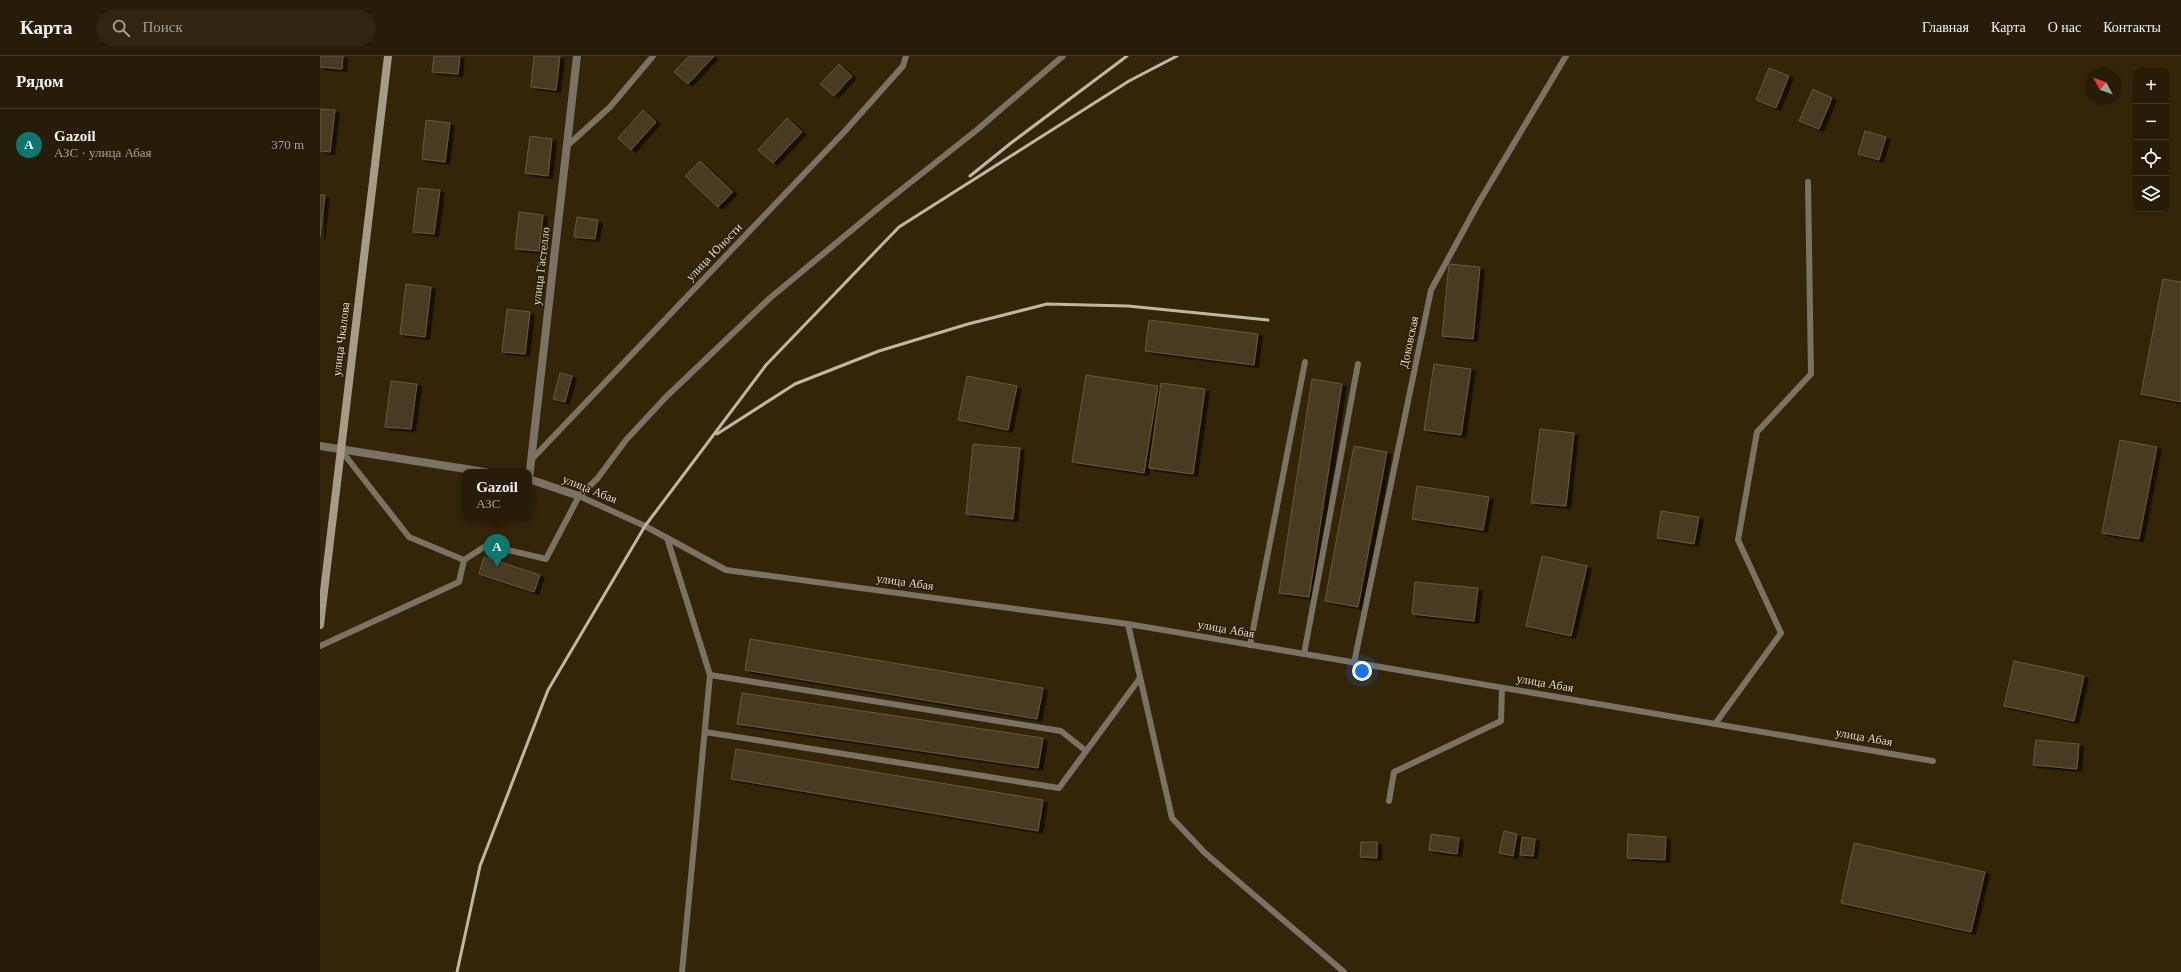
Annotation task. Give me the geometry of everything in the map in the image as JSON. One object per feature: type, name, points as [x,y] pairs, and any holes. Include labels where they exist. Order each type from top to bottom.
[{"type":"main road","name":"улица Чкалова","points":[[320,625],[388,56]]},
{"type":"street","name":"улица Гастелло","points":[[530,469],[577,56]]},
{"type":"street","points":[[320,446],[466,469]]},
{"type":"street","name":"улица Абая","points":[[532,480],[579,496]]},
{"type":"lane","points":[[567,146],[610,107],[653,56]]},
{"type":"lane","name":"улица Юности","points":[[532,459],[845,131],[903,66],[906,56]]},
{"type":"lane","points":[[320,646],[459,582],[464,560],[487,545],[546,559],[579,496],[597,479],[626,440],[666,397],[770,298],[882,204],[978,129],[1063,56]]},
{"type":"lane","name":"Доковская","points":[[1354,663],[1431,290],[1480,202],[1566,56]]},
{"type":"lane","points":[[1715,724],[1781,633],[1738,540],[1757,432],[1810,374],[1808,182]]},
{"type":"lane","points":[[1250,645],[1305,362]]},
{"type":"lane","points":[[1304,654],[1358,364]]},
{"type":"lane","points":[[340,449],[409,537],[464,560]]},
{"type":"lane","name":"улица Абая","points":[[579,496],[645,526],[726,570],[1128,624],[1933,761]]},
{"type":"lane","points":[[667,538],[710,675],[682,972]]},
{"type":"lane","points":[[1128,624],[1172,818],[1205,853],[1344,972]]},
{"type":"lane","points":[[710,675],[1061,730],[1086,751]]},
{"type":"lane","points":[[704,732],[1059,788],[1140,678]]},
{"type":"lane","points":[[1389,801],[1394,772],[1501,721],[1502,688]]},
{"type":"building","points":[[320,56],[343,56],[342,69],[320,67]]},
{"type":"building","points":[[434,56],[460,56],[458,74],[432,72]]},
{"type":"building","points":[[534,56],[560,56],[556,90],[531,87]]},
{"type":"building","points":[[689,56],[714,56],[688,84],[674,72]]},
{"type":"building","points":[[839,64],[852,76],[834,96],[820,84]]},
{"type":"building","points":[[1769,68],[1789,76],[1776,108],[1756,100]]},
{"type":"building","points":[[1813,89],[1832,98],[1819,129],[1799,121]]},
{"type":"building","points":[[320,109],[335,110],[330,152],[320,151]]},
{"type":"building","points":[[643,110],[656,122],[631,150],[618,138]]},
{"type":"building","points":[[787,118],[802,132],[773,163],[758,150]]},
{"type":"building","points":[[426,120],[450,123],[445,162],[422,159]]},
{"type":"building","points":[[1865,131],[1886,137],[1879,160],[1858,154]]},
{"type":"building","points":[[530,136],[552,139],[548,176],[525,173]]},
{"type":"building","points":[[700,161],[733,192],[718,207],[685,176]]},
{"type":"building","points":[[418,188],[440,190],[434,234],[413,232]]},
{"type":"building","points":[[320,195],[325,195],[320,237]]},
{"type":"building","points":[[519,212],[543,215],[539,251],[515,249]]},
{"type":"building","points":[[577,217],[598,220],[595,239],[574,237]]},
{"type":"building","points":[[1449,264],[1480,267],[1473,339],[1442,336]]},
{"type":"building","points":[[2163,279],[2181,282],[2181,402],[2141,394]]},
{"type":"building","points":[[406,284],[431,287],[425,337],[400,334]]},
{"type":"building","points":[[507,309],[530,312],[525,354],[502,352]]},
{"type":"building","points":[[1149,320],[1258,334],[1254,365],[1145,351]]},
{"type":"building","points":[[1434,364],[1471,369],[1461,435],[1424,430]]},
{"type":"building","points":[[560,373],[572,376],[565,402],[553,399]]},
{"type":"building","points":[[1086,375],[1158,386],[1144,473],[1072,462]]},
{"type":"building","points":[[967,376],[1017,386],[1008,430],[958,420]]},
{"type":"building","points":[[1312,379],[1342,384],[1309,597],[1279,593]]},
{"type":"building","points":[[391,381],[417,384],[411,429],[385,427]]},
{"type":"building","points":[[1161,383],[1205,389],[1193,474],[1149,468]]},
{"type":"building","points":[[1540,429],[1574,433],[1566,506],[1531,503]]},
{"type":"building","points":[[2120,440],[2157,447],[2139,539],[2102,533]]},
{"type":"building","points":[[973,444],[1020,448],[1013,519],[966,514]]},
{"type":"building","points":[[1354,446],[1387,452],[1358,607],[1325,601]]},
{"type":"building","points":[[1417,486],[1489,497],[1483,530],[1412,519]]},
{"type":"building","points":[[1661,511],[1699,517],[1694,544],[1657,538]]},
{"type":"building","points":[[1542,556],[1587,566],[1571,636],[1526,626]]},
{"type":"building","points":[[484,557],[540,575],[534,592],[479,574]]},
{"type":"building","points":[[1415,582],[1478,588],[1474,621],[1412,614]]},
{"type":"building","points":[[750,639],[1043,688],[1037,719],[745,670]]},
{"type":"building","points":[[2014,661],[2084,676],[2074,721],[2004,706]]},
{"type":"building","points":[[742,693],[1043,738],[1038,768],[737,724]]},
{"type":"building","points":[[2036,740],[2079,744],[2077,769],[2033,765]]},
{"type":"building","points":[[736,749],[1043,800],[1038,831],[731,779]]},
{"type":"building","points":[[1504,831],[1517,834],[1513,856],[1499,853]]},
{"type":"building","points":[[1431,834],[1459,838],[1457,854],[1429,850]]},
{"type":"building","points":[[1628,834],[1666,837],[1665,860],[1627,858]]},
{"type":"building","points":[[1522,837],[1535,839],[1533,856],[1520,855]]},
{"type":"building","points":[[1361,842],[1377,842],[1377,858],[1360,857]]},
{"type":"building","points":[[1854,843],[1985,872],[1971,932],[1841,903]]},
{"type":"railway","points":[[970,176],[1011,143],[1127,56]]},
{"type":"railway","points":[[457,972],[480,866],[548,690],[645,526],[766,365],[899,227],[1129,81],[1177,56]]},
{"type":"railway","points":[[717,434],[795,384],[879,351],[968,324],[1047,304],[1128,306],[1268,320]]},
{"type":"place","name":"Gazoil","points":[[497,567]]}]
